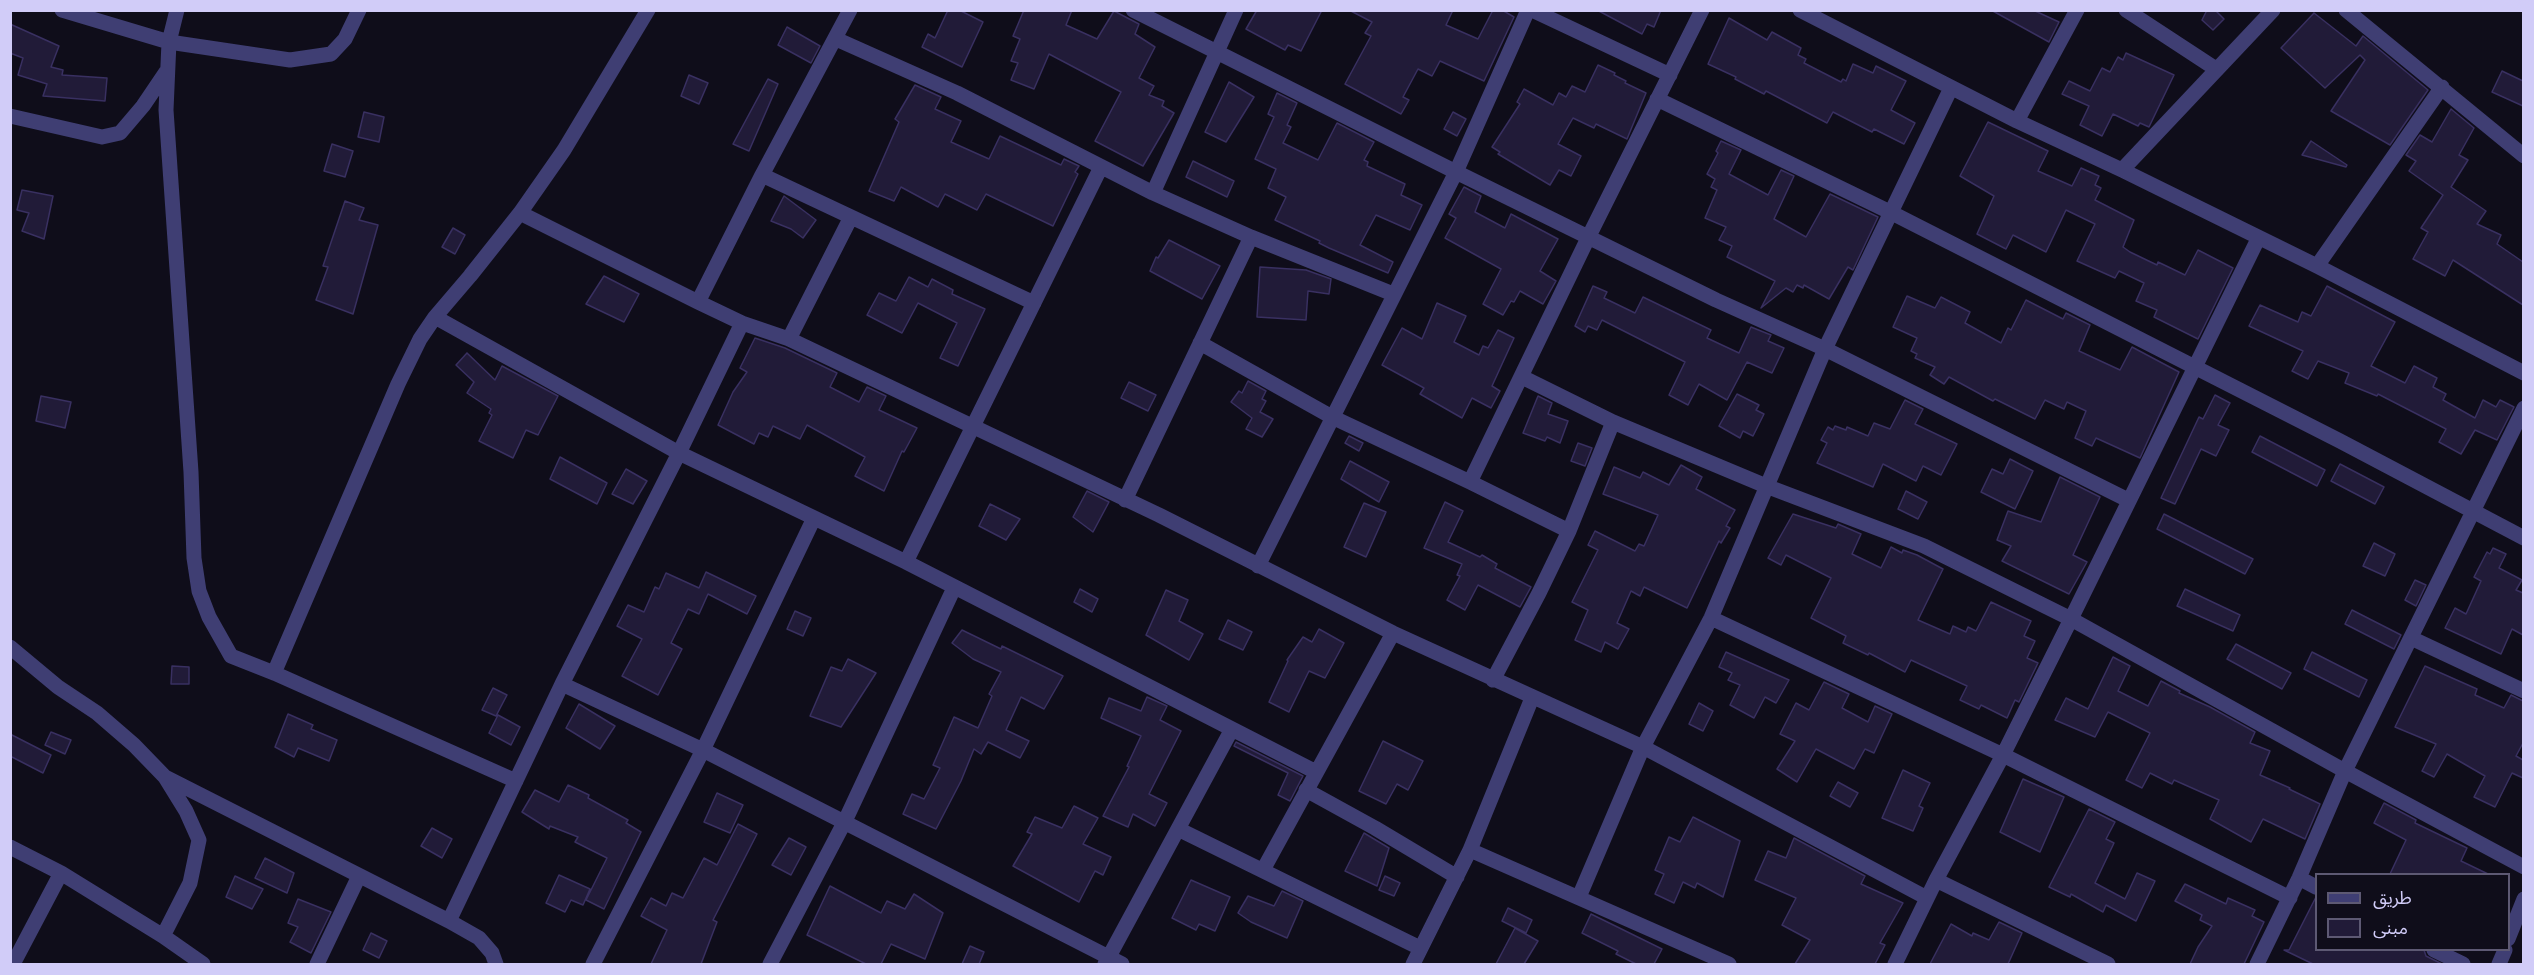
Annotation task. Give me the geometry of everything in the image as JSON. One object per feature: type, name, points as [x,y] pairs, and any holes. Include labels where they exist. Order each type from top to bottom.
[{"type":"street","points":[[62,10],[169,42],[290,60],[331,54],[345,39],[359,10]]},
{"type":"street","points":[[177,10],[169,42],[166,110],[191,472],[194,558],[199,591],[209,617],[231,656],[516,781]]},
{"type":"street","points":[[274,673],[398,384],[420,339],[435,317],[520,213],[564,150],[648,10]]},
{"type":"street","points":[[698,302],[762,175],[850,10]]},
{"type":"street","points":[[1134,10],[1456,172],[1716,300],[1825,349],[2128,500]]},
{"type":"street","points":[[1153,193],[1236,10]]},
{"type":"street","points":[[1258,566],[1456,172],[1528,10]]},
{"type":"street","points":[[1533,10],[1670,75]]},
{"type":"street","points":[[1470,482],[1702,10]]},
{"type":"street","points":[[1800,10],[2017,121],[2317,266],[2523,373]]},
{"type":"street","points":[[2017,121],[2077,10]]},
{"type":"street","points":[[2126,10],[2216,69]]},
{"type":"street","points":[[2122,170],[2273,10]]},
{"type":"street","points":[[2346,10],[2523,156]]},
{"type":"street","points":[[836,39],[957,93],[1153,193],[1251,237],[1393,294]]},
{"type":"street","points":[[10,116],[102,137],[120,133],[144,106],[167,71]]},
{"type":"street","points":[[2317,266],[2442,87]]},
{"type":"street","points":[[1579,897],[1643,747],[1711,618],[1825,349],[1951,88]]},
{"type":"street","points":[[1658,99],[1892,213],[2523,538]]},
{"type":"street","points":[[906,562],[1101,167]]},
{"type":"street","points":[[762,175],[1034,303]]},
{"type":"street","points":[[520,213],[742,323],[789,339],[1125,500],[1394,633],[1643,747],[1927,898]]},
{"type":"street","points":[[789,339],[851,217]]},
{"type":"street","points":[[1125,500],[1251,237]]},
{"type":"street","points":[[1895,964],[1936,880],[2003,755],[2258,239]]},
{"type":"street","points":[[435,317],[679,453],[906,562],[1316,772]]},
{"type":"street","points":[[449,921],[562,684],[742,323]]},
{"type":"street","points":[[1200,343],[1332,417],[1569,531]]},
{"type":"street","points":[[1522,377],[1613,422],[1766,486],[1924,546],[2071,619],[2523,867]]},
{"type":"street","points":[[2257,964],[2290,898],[2345,771],[2523,408]]},
{"type":"street","points":[[1493,680],[1569,531],[1613,422]]},
{"type":"street","points":[[593,964],[702,750],[814,518]]},
{"type":"street","points":[[770,964],[844,821],[954,588]]},
{"type":"street","points":[[1711,618],[2003,755],[2290,898]]},
{"type":"street","points":[[1263,870],[1394,633]]},
{"type":"street","points":[[2411,638],[2523,691]]},
{"type":"street","points":[[10,647],[58,687],[105,720],[165,777],[186,811],[199,840],[190,883],[163,936]]},
{"type":"street","points":[[562,684],[702,750],[844,821],[1112,962],[1178,829],[1232,729]]},
{"type":"street","points":[[1413,964],[1470,850],[1532,698]]},
{"type":"street","points":[[165,777],[449,921],[479,938],[492,953],[496,964]]},
{"type":"street","points":[[1306,790],[1457,877]]},
{"type":"street","points":[[1178,829],[1420,948]]},
{"type":"street","points":[[10,847],[61,873],[163,936],[203,964]]},
{"type":"street","points":[[1470,850],[1729,964]]},
{"type":"street","points":[[14,964],[61,873]]},
{"type":"street","points":[[316,964],[359,876]]},
{"type":"street","points":[[2299,878],[2315,886]]},
{"type":"street","points":[[1936,880],[2108,964]]},
{"type":"street","points":[[2510,934],[2523,899]]},
{"type":"street","points":[[2436,951],[2463,964]]},
{"type":"building","points":[[948,10],[959,10],[983,22],[962,67],[922,47],[928,34],[935,38]]},
{"type":"building","points":[[1024,10],[1072,10],[1066,25],[1097,39],[1114,11],[1139,24],[1135,34],[1155,47],[1139,78],[1154,86],[1149,95],[1164,101],[1162,106],[1174,113],[1143,166],[1095,141],[1121,92],[1049,54],[1034,89],[1011,80],[1018,63],[1011,61],[1020,39],[1013,36]]},
{"type":"building","points":[[1257,10],[1322,10],[1301,51],[1288,45],[1285,50],[1246,29]]},
{"type":"building","points":[[1349,10],[1453,10],[1446,25],[1478,39],[1493,10],[1502,10],[1514,17],[1484,81],[1440,61],[1432,76],[1418,69],[1403,97],[1409,100],[1401,114],[1345,84],[1371,36],[1365,33],[1372,22]]},
{"type":"building","points":[[1597,10],[1661,10],[1654,27],[1647,24],[1642,34]]},
{"type":"building","points":[[1991,10],[2033,10],[2059,22],[2049,42]]},
{"type":"building","points":[[2207,10],[2215,10],[2224,19],[2213,30],[2202,20]]},
{"type":"building","points":[[2314,13],[2356,46],[2363,36],[2428,90],[2390,145],[2331,111],[2365,60],[2360,55],[2325,88],[2281,48]]},
{"type":"building","points":[[1729,18],[1767,40],[1772,32],[1801,48],[1798,55],[1806,59],[1804,63],[1841,82],[1843,79],[1846,81],[1853,64],[1873,73],[1876,66],[1906,81],[1891,110],[1915,123],[1904,144],[1874,129],[1872,132],[1833,112],[1827,123],[1766,91],[1764,94],[1708,64]]},
{"type":"building","points":[[10,24],[59,46],[51,67],[63,70],[62,75],[107,78],[105,101],[43,96],[47,84],[18,75],[23,58],[10,53]]},
{"type":"building","points":[[787,27],[820,46],[811,63],[778,45]]},
{"type":"building","points":[[2126,53],[2174,75],[2149,127],[2140,123],[2138,126],[2113,114],[2102,136],[2080,125],[2089,106],[2062,94],[2069,81],[2090,91],[2102,68],[2110,72],[2118,57],[2123,60]]},
{"type":"building","points":[[1598,65],[1615,73],[1614,75],[1626,81],[1625,83],[1646,93],[1627,139],[1596,124],[1594,128],[1573,118],[1558,144],[1581,156],[1571,176],[1559,170],[1550,185],[1498,154],[1500,152],[1492,147],[1520,104],[1517,102],[1524,89],[1553,105],[1559,93],[1566,97],[1572,86],[1585,92]]},
{"type":"building","points":[[2502,71],[2523,81],[2523,106],[2492,92]]},
{"type":"building","points":[[689,75],[708,83],[699,104],[681,96]]},
{"type":"building","points":[[768,79],[778,84],[749,151],[733,144]]},
{"type":"building","points":[[1229,82],[1254,97],[1226,142],[1205,132]]},
{"type":"building","points":[[915,85],[941,97],[935,109],[961,121],[951,142],[989,159],[1000,136],[1061,165],[1064,159],[1079,166],[1075,172],[1078,174],[1053,226],[986,194],[977,210],[945,194],[938,207],[901,187],[894,201],[869,191],[899,122],[895,119]]},
{"type":"building","points":[[1277,93],[1297,103],[1287,125],[1291,127],[1283,143],[1318,160],[1337,123],[1374,142],[1364,160],[1368,162],[1367,166],[1405,184],[1401,195],[1422,205],[1410,230],[1376,215],[1360,245],[1393,262],[1388,273],[1329,248],[1319,243],[1320,241],[1275,220],[1286,197],[1268,188],[1276,169],[1255,159],[1274,117],[1268,114]]},
{"type":"building","points":[[2451,109],[2474,128],[2459,155],[2468,160],[2451,187],[2486,211],[2477,224],[2501,235],[2497,244],[2523,262],[2523,305],[2453,260],[2445,276],[2413,259],[2428,232],[2421,228],[2443,195],[2409,171],[2416,161],[2406,155],[2420,135],[2432,142]]},
{"type":"building","points":[[364,112],[384,117],[379,142],[358,137]]},
{"type":"building","points":[[1453,112],[1466,119],[1457,136],[1444,129]]},
{"type":"building","points":[[1988,122],[2048,151],[2038,171],[2072,186],[2081,168],[2099,176],[2095,185],[2101,188],[2095,200],[2134,220],[2123,247],[2130,252],[2185,275],[2198,250],[2233,268],[2198,339],[2154,317],[2157,310],[2136,301],[2144,283],[2119,271],[2115,278],[2077,261],[2095,224],[2066,210],[2046,252],[2013,235],[2006,249],[1977,234],[1994,196],[1960,176]]},
{"type":"building","points":[[1721,141],[1741,150],[1729,174],[1768,195],[1781,170],[1794,176],[1774,219],[1806,237],[1830,194],[1878,217],[1853,270],[1848,267],[1829,299],[1804,285],[1803,288],[1797,285],[1793,292],[1786,288],[1761,308],[1775,281],[1727,257],[1732,246],[1719,240],[1726,227],[1705,218],[1717,190],[1711,187],[1715,179],[1707,174],[1718,153],[1716,151]]},
{"type":"building","points":[[2311,141],[2347,165],[2346,167],[2302,155]]},
{"type":"building","points":[[332,144],[353,151],[345,177],[324,171]]},
{"type":"building","points":[[1193,161],[1234,181],[1227,197],[1186,177]]},
{"type":"building","points":[[1464,187],[1481,196],[1475,212],[1505,228],[1511,214],[1558,239],[1540,271],[1556,281],[1543,304],[1520,291],[1503,315],[1483,304],[1501,269],[1445,238],[1456,218],[1449,214]]},
{"type":"building","points":[[22,190],[53,196],[44,239],[22,231],[29,213],[17,210]]},
{"type":"building","points":[[784,196],[816,220],[803,238],[791,229],[771,221]]},
{"type":"building","points":[[345,201],[364,208],[359,220],[378,225],[353,314],[316,300],[328,267],[323,266]]},
{"type":"building","points":[[453,228],[465,235],[455,254],[442,247]]},
{"type":"building","points":[[1169,240],[1220,266],[1202,299],[1150,271],[1156,257],[1158,258]]},
{"type":"building","points":[[1260,267],[1306,270],[1331,279],[1329,294],[1308,291],[1306,320],[1257,317]]},
{"type":"building","points":[[604,276],[639,294],[624,322],[586,304]]},
{"type":"building","points":[[909,277],[928,287],[932,279],[953,290],[952,294],[985,309],[958,366],[940,358],[957,323],[918,303],[902,333],[867,315],[879,293],[896,301]]},
{"type":"building","points":[[1593,286],[1607,292],[1604,298],[1635,313],[1643,297],[1711,330],[1707,338],[1739,353],[1751,327],[1771,335],[1768,341],[1784,348],[1772,373],[1747,362],[1727,400],[1699,384],[1688,405],[1669,395],[1685,362],[1602,320],[1597,330],[1588,326],[1585,332],[1575,326]]},
{"type":"building","points":[[2327,286],[2395,322],[2371,366],[2405,383],[2414,366],[2437,378],[2433,387],[2446,394],[2443,400],[2475,418],[2483,400],[2496,407],[2500,400],[2514,407],[2497,440],[2475,430],[2461,454],[2439,442],[2446,429],[2378,394],[2377,396],[2345,383],[2349,373],[2318,361],[2308,379],[2292,371],[2303,351],[2249,326],[2260,305],[2298,322],[2302,312],[2311,316]]},
{"type":"building","points":[[1907,296],[1935,308],[1941,297],[1970,312],[1965,323],[2001,343],[2008,328],[2011,330],[2026,300],[2063,319],[2066,313],[2090,325],[2079,351],[2120,370],[2132,347],[2179,372],[2140,458],[2096,438],[2092,446],[2075,438],[2086,411],[2067,402],[2064,409],[2045,400],[2035,419],[1995,399],[1993,401],[1949,377],[1944,384],[1930,375],[1935,367],[1915,358],[1917,354],[1911,351],[1917,338],[1893,327]]},
{"type":"building","points":[[1437,303],[1466,316],[1454,342],[1479,355],[1483,346],[1488,348],[1498,330],[1514,338],[1492,386],[1500,391],[1491,408],[1472,398],[1462,418],[1420,394],[1424,388],[1382,365],[1402,328],[1422,339]]},
{"type":"building","points":[[755,338],[785,348],[837,373],[830,387],[859,402],[867,387],[886,396],[879,410],[917,428],[904,452],[902,451],[884,491],[855,476],[865,457],[807,425],[800,439],[773,426],[768,437],[759,433],[754,444],[718,425],[733,392],[747,372],[740,368]]},
{"type":"building","points":[[467,353],[495,380],[502,366],[558,396],[538,435],[526,430],[513,458],[479,441],[492,415],[489,413],[491,409],[467,393],[474,382],[456,365]]},
{"type":"building","points":[[1248,381],[1266,391],[1262,399],[1266,401],[1260,412],[1273,419],[1262,437],[1246,429],[1252,418],[1231,402],[1239,391],[1242,393]]},
{"type":"building","points":[[1129,382],[1156,395],[1148,411],[1121,398]]},
{"type":"building","points":[[1737,394],[1759,405],[1756,410],[1764,414],[1753,436],[1743,431],[1740,438],[1719,426]]},
{"type":"building","points":[[2215,395],[2230,403],[2218,425],[2229,430],[2216,456],[2201,449],[2175,504],[2161,498],[2199,417],[2203,419]]},
{"type":"building","points":[[41,396],[71,402],[65,428],[36,421]]},
{"type":"building","points":[[1538,396],[1552,403],[1548,414],[1568,421],[1560,443],[1547,437],[1545,441],[1523,433]]},
{"type":"building","points":[[1905,400],[1923,409],[1915,424],[1957,444],[1941,475],[1923,466],[1916,481],[1883,464],[1873,487],[1817,463],[1827,443],[1821,440],[1828,427],[1833,430],[1835,426],[1846,430],[1847,427],[1868,436],[1874,423],[1890,429]]},
{"type":"building","points":[[1349,436],[1363,443],[1359,451],[1345,443]]},
{"type":"building","points":[[2260,436],[2325,470],[2317,486],[2252,452]]},
{"type":"building","points":[[1578,443],[1592,448],[1585,466],[1571,461]]},
{"type":"building","points":[[560,457],[607,483],[597,504],[550,479]]},
{"type":"building","points":[[2010,459],[2033,471],[2015,509],[1981,492],[1992,469],[2003,474]]},
{"type":"building","points":[[1350,461],[1389,482],[1379,502],[1341,479]]},
{"type":"building","points":[[2340,464],[2384,487],[2375,504],[2331,481]]},
{"type":"building","points":[[1681,465],[1702,477],[1696,489],[1735,510],[1726,526],[1730,528],[1721,543],[1719,541],[1687,608],[1644,587],[1640,596],[1631,591],[1617,623],[1629,629],[1618,649],[1605,642],[1601,652],[1575,640],[1588,610],[1572,602],[1598,550],[1588,545],[1595,531],[1635,551],[1639,544],[1644,546],[1658,515],[1603,494],[1614,467],[1640,478],[1643,472],[1669,485]]},
{"type":"building","points":[[626,469],[647,481],[633,504],[612,494]]},
{"type":"building","points":[[2060,477],[2100,497],[2073,555],[2087,562],[2069,594],[2002,561],[2011,546],[1997,540],[2008,511],[2041,522]]},
{"type":"building","points":[[1087,491],[1109,502],[1093,532],[1073,517]]},
{"type":"building","points":[[1906,491],[1927,502],[1918,519],[1898,509]]},
{"type":"building","points":[[1445,502],[1463,511],[1448,542],[1480,557],[1482,555],[1497,564],[1495,568],[1531,587],[1520,607],[1478,585],[1465,610],[1447,600],[1460,576],[1457,575],[1462,564],[1424,548]]},
{"type":"building","points":[[1364,503],[1386,512],[1366,557],[1344,547]]},
{"type":"building","points":[[990,504],[1020,519],[1006,540],[979,526]]},
{"type":"building","points":[[1793,514],[1836,528],[1838,524],[1861,534],[1852,554],[1881,568],[1891,547],[1902,553],[1903,550],[1917,555],[1943,569],[1918,620],[1950,634],[1953,626],[1966,632],[1968,627],[1976,631],[1991,602],[2031,621],[2024,636],[2035,641],[2027,658],[2038,663],[2019,702],[2015,700],[2007,718],[1981,705],[1979,709],[1960,700],[1967,686],[1911,660],[1905,672],[1869,653],[1868,655],[1843,643],[1846,636],[1811,618],[1831,578],[1786,555],[1781,565],[1768,558]]},
{"type":"building","points":[[2164,514],[2253,559],[2245,574],[2157,529]]},
{"type":"building","points":[[2374,543],[2395,554],[2385,576],[2363,566]]},
{"type":"building","points":[[2493,548],[2506,554],[2499,568],[2522,580],[2516,590],[2523,593],[2523,635],[2512,629],[2501,654],[2445,628],[2455,608],[2466,614],[2481,581],[2474,577],[2487,552],[2490,554]]},
{"type":"building","points":[[706,572],[756,596],[747,614],[708,594],[699,614],[688,609],[671,643],[682,649],[658,695],[622,676],[642,639],[617,626],[628,605],[644,612],[655,587],[659,589],[666,573],[699,588]]},
{"type":"building","points":[[2415,580],[2426,585],[2416,606],[2405,600]]},
{"type":"building","points":[[1080,589],[1098,599],[1092,612],[1074,602]]},
{"type":"building","points":[[2185,589],[2240,615],[2233,631],[2177,606]]},
{"type":"building","points":[[1166,590],[1188,600],[1179,621],[1203,634],[1189,660],[1146,635]]},
{"type":"building","points":[[2352,610],[2401,635],[2394,649],[2345,624]]},
{"type":"building","points":[[795,611],[811,618],[803,636],[787,629]]},
{"type":"building","points":[[1228,620],[1252,632],[1243,650],[1219,639]]},
{"type":"building","points":[[1319,629],[1344,643],[1325,678],[1309,671],[1289,712],[1269,702],[1287,660],[1303,637],[1312,642]]},
{"type":"building","points":[[962,630],[1001,649],[1002,646],[1063,676],[1044,709],[1021,697],[1006,730],[1029,741],[1020,758],[988,742],[981,754],[974,749],[961,781],[936,829],[903,814],[912,794],[924,799],[940,768],[933,765],[954,717],[978,728],[992,696],[989,694],[1001,672],[973,659],[952,643]]},
{"type":"building","points":[[2236,644],[2291,673],[2282,689],[2227,659]]},
{"type":"building","points":[[1726,652],[1789,680],[1776,703],[1765,697],[1754,718],[1730,705],[1740,685],[1728,680],[1732,673],[1719,667]]},
{"type":"building","points":[[2312,652],[2367,680],[2359,697],[2304,669]]},
{"type":"building","points":[[2113,657],[2130,666],[2118,691],[2148,706],[2161,681],[2180,691],[2179,693],[2255,732],[2250,743],[2270,751],[2260,775],[2320,804],[2305,839],[2263,819],[2251,842],[2210,819],[2219,800],[2174,780],[2172,784],[2150,773],[2142,788],[2126,780],[2150,733],[2108,712],[2095,737],[2055,720],[2066,698],[2088,709]]},
{"type":"building","points":[[848,659],[876,673],[841,727],[810,716],[831,667],[842,671]]},
{"type":"building","points":[[172,666],[189,667],[189,684],[171,684]]},
{"type":"building","points":[[2425,666],[2477,689],[2475,695],[2504,708],[2511,695],[2523,701],[2523,743],[2516,756],[2523,760],[2523,778],[2512,773],[2495,807],[2474,797],[2485,776],[2447,754],[2434,777],[2422,771],[2436,744],[2395,727]]},
{"type":"building","points":[[1824,682],[1849,694],[1842,708],[1868,722],[1875,706],[1892,714],[1874,753],[1865,749],[1854,769],[1816,749],[1797,782],[1777,769],[1795,741],[1780,734],[1796,703],[1809,710]]},
{"type":"building","points":[[493,688],[507,695],[496,716],[482,710]]},
{"type":"building","points":[[1147,697],[1167,706],[1160,720],[1181,731],[1149,794],[1167,803],[1155,826],[1133,814],[1128,827],[1103,816],[1129,767],[1127,766],[1141,736],[1101,718],[1109,698],[1141,711]]},
{"type":"building","points":[[1699,703],[1713,711],[1703,731],[1689,724]]},
{"type":"building","points":[[579,704],[615,726],[600,749],[566,728]]},
{"type":"building","points":[[288,714],[313,725],[311,729],[337,740],[329,761],[298,748],[294,757],[275,747]]},
{"type":"building","points":[[498,715],[520,727],[511,745],[489,733]]},
{"type":"building","points":[[51,732],[71,740],[65,754],[45,745]]},
{"type":"building","points":[[10,734],[51,755],[43,773],[10,756]]},
{"type":"building","points":[[1383,741],[1423,761],[1408,790],[1397,784],[1386,804],[1359,791]]},
{"type":"building","points":[[1236,742],[1303,776],[1290,801],[1278,795],[1288,773],[1234,746]]},
{"type":"building","points":[[1903,770],[1930,783],[1919,806],[1923,808],[1913,831],[1882,818]]},
{"type":"building","points":[[2023,779],[2064,797],[2040,852],[2000,832]]},
{"type":"building","points":[[1838,782],[1858,793],[1850,807],[1830,796]]},
{"type":"building","points":[[568,785],[589,795],[588,798],[628,820],[626,823],[641,832],[604,909],[586,900],[607,858],[575,842],[578,837],[550,826],[549,829],[522,812],[535,790],[559,802]]},
{"type":"building","points":[[717,793],[743,805],[730,833],[704,822]]},
{"type":"building","points":[[2384,803],[2416,820],[2415,823],[2467,848],[2461,861],[2486,873],[2390,873],[2406,840],[2374,823]]},
{"type":"building","points":[[1074,806],[1098,818],[1083,844],[1111,857],[1103,875],[1095,871],[1079,902],[1013,866],[1032,834],[1027,832],[1035,817],[1062,828]]},
{"type":"building","points":[[2089,809],[2115,822],[2106,839],[2114,843],[2095,883],[2125,899],[2137,873],[2155,881],[2136,921],[2106,905],[2103,912],[2071,894],[2070,897],[2049,887]]},
{"type":"building","points":[[1693,817],[1740,841],[1723,897],[1697,883],[1695,888],[1683,882],[1674,903],[1655,894],[1664,874],[1655,870],[1669,837],[1680,842]]},
{"type":"building","points":[[738,824],[757,834],[713,920],[717,922],[701,964],[651,964],[667,930],[641,916],[651,898],[666,906],[672,893],[683,898],[704,858],[717,865]]},
{"type":"building","points":[[432,828],[452,839],[442,858],[421,846]]},
{"type":"building","points":[[1364,833],[1389,848],[1377,886],[1345,871]]},
{"type":"building","points":[[789,838],[806,847],[791,875],[772,865]]},
{"type":"building","points":[[1794,838],[1865,876],[1861,884],[1903,903],[1880,943],[1885,945],[1875,964],[1795,964],[1810,940],[1782,925],[1796,898],[1755,880],[1768,851],[1786,858]]},
{"type":"building","points":[[265,858],[294,873],[287,893],[255,878]]},
{"type":"building","points":[[559,875],[590,889],[583,905],[571,900],[565,912],[546,903]]},
{"type":"building","points":[[235,876],[263,889],[252,909],[226,897]]},
{"type":"building","points":[[1385,876],[1400,883],[1394,896],[1379,890]]},
{"type":"building","points":[[1191,880],[1230,897],[1215,931],[1199,924],[1196,930],[1172,918]]},
{"type":"building","points":[[2185,884],[2226,904],[2228,898],[2255,910],[2252,916],[2264,922],[2244,964],[2190,964],[2212,926],[2200,920],[2202,915],[2175,901]]},
{"type":"building","points":[[830,886],[881,913],[887,901],[905,909],[914,894],[943,913],[925,959],[891,944],[881,964],[866,964],[807,935]]},
{"type":"building","points":[[1282,891],[1303,901],[1287,938],[1251,922],[1238,913],[1248,896],[1274,906]]},
{"type":"building","points":[[298,899],[331,912],[311,953],[290,942],[298,927],[288,923]]},
{"type":"building","points":[[2315,899],[2315,951],[2424,951],[2426,956],[2442,964],[2313,964],[2284,950],[2289,950]]},
{"type":"building","points":[[1508,908],[1532,920],[1526,933],[1502,921]]},
{"type":"building","points":[[1591,914],[1662,949],[1654,964],[1636,964],[1616,954],[1618,951],[1582,933]]},
{"type":"building","points":[[1999,922],[2022,933],[2008,964],[1930,964],[1951,924],[1972,936],[1973,933],[1989,940]]},
{"type":"building","points":[[1515,928],[1538,941],[1524,964],[1496,964]]},
{"type":"building","points":[[371,933],[387,941],[379,958],[363,950]]},
{"type":"building","points":[[970,946],[984,952],[979,964],[962,964]]}]
